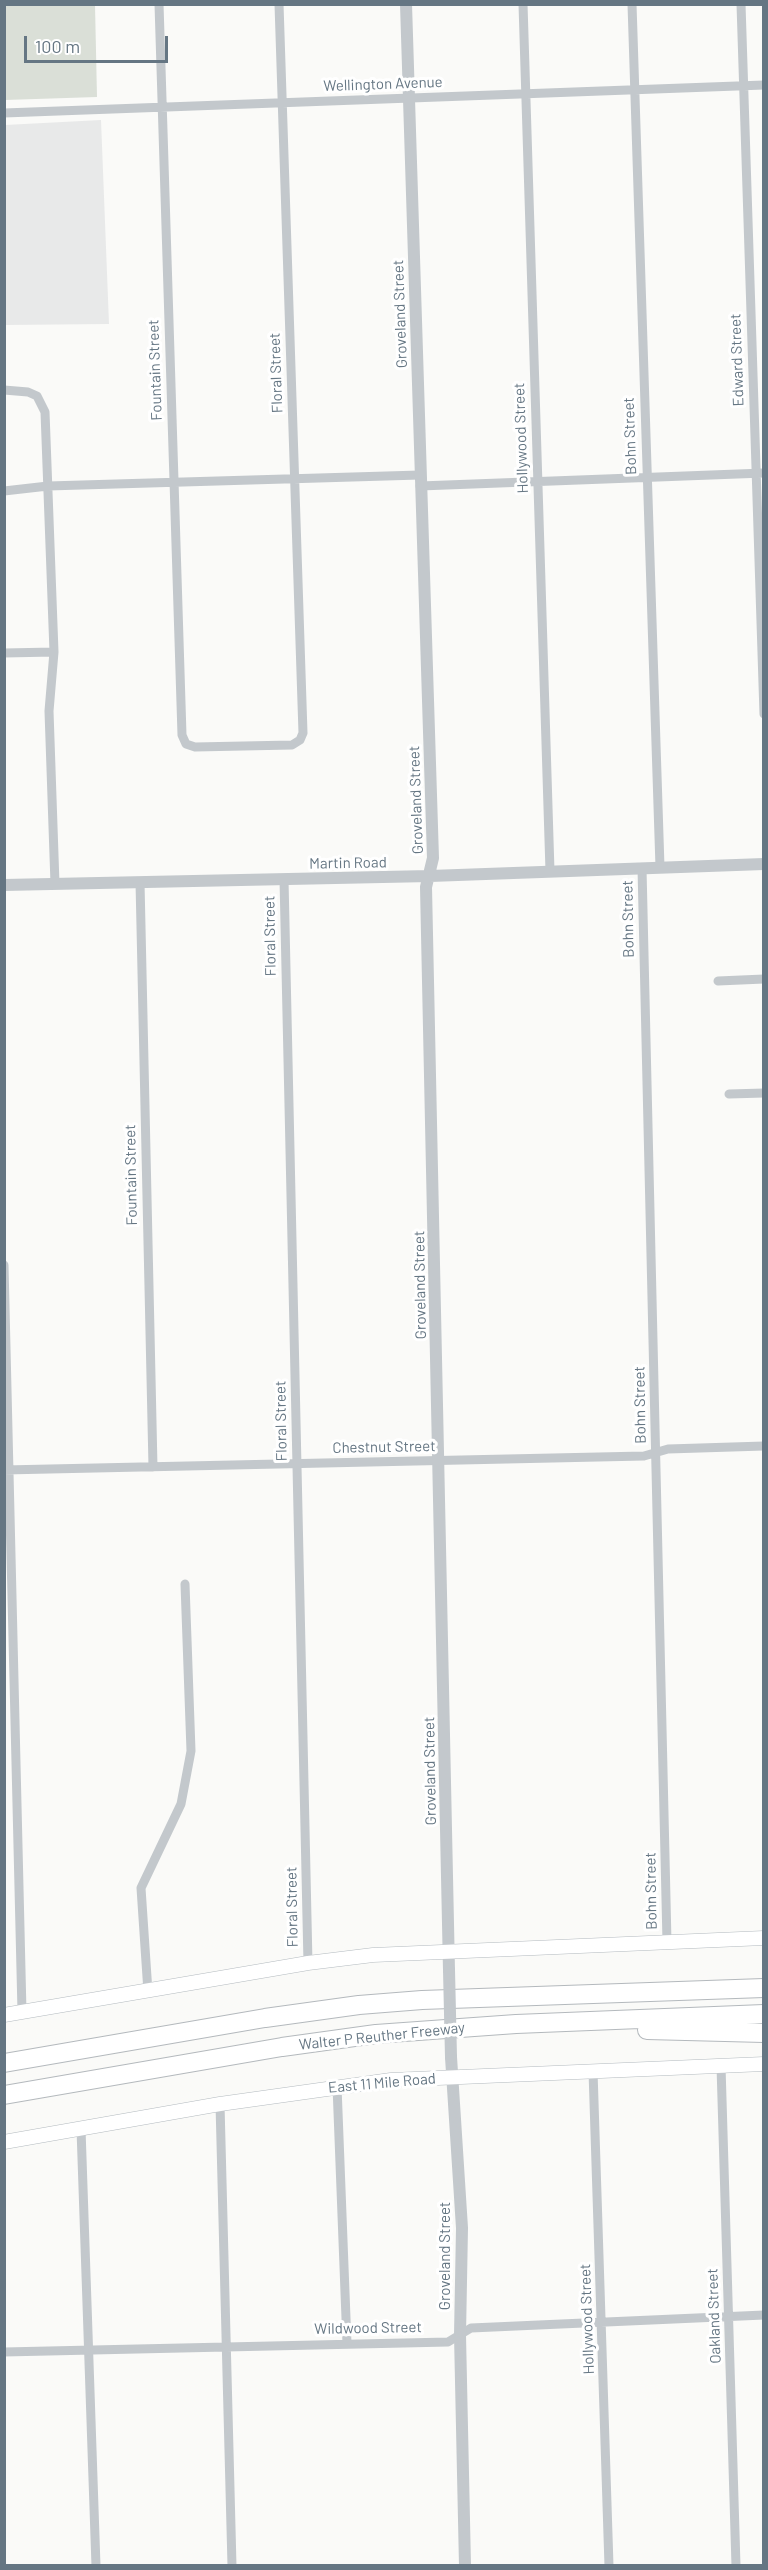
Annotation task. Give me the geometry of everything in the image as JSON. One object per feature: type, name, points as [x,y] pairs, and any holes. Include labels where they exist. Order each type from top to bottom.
[{"type":"highway","points":[[636,1993],[696,1982],[764,1976]]},
{"type":"highway","name":"Walter P Reuther Freeway","points":[[4,2063],[254,2020],[359,2006],[422,2000],[764,1988]]},
{"type":"highway","name":"Walter P Reuther Freeway","points":[[4,2095],[317,2041],[478,2027],[764,2014]]},
{"type":"highway","points":[[478,2027],[516,2035],[647,2030],[764,2033]]},
{"type":"main road","points":[[4,2014],[148,1992],[308,1963],[449,1950],[764,1938]]},
{"type":"main road","name":"East 11 Mile Road","points":[[4,2142],[337,2086],[451,2077],[764,2064]]},
{"type":"street","name":"Fountain Street","points":[[159,4],[182,735]]},
{"type":"street","name":"Floral Street","points":[[182,735],[186,744],[195,747],[290,745],[300,740],[302,719],[279,4]]},
{"type":"street","name":"Groveland Street","points":[[405,4],[433,858],[426,887],[451,2077],[462,2228],[460,2335],[465,2565]]},
{"type":"street","name":"Hollywood Street","points":[[523,4],[550,871]]},
{"type":"street","name":"Bohn Street","points":[[632,4],[660,867]]},
{"type":"street","name":"Edward Street","points":[[741,4],[760,473],[764,714]]},
{"type":"street","name":"Wellington Avenue","points":[[4,112],[764,86]]},
{"type":"street","points":[[4,390],[28,392],[37,396],[45,412],[54,652],[49,719],[55,884]]},
{"type":"street","points":[[4,491],[48,486],[294,479],[537,482],[760,473]]},
{"type":"street","points":[[4,653],[54,652]]},
{"type":"street","name":"Martin Road","points":[[4,885],[430,876],[764,864]]},
{"type":"street","name":"Bohn Street","points":[[642,868],[668,1942]]},
{"type":"street","name":"Floral Street","points":[[284,879],[308,1963]]},
{"type":"street","name":"Fountain Street","points":[[140,882],[153,1467]]},
{"type":"street","points":[[718,981],[764,979]]},
{"type":"street","points":[[729,1094],[764,1093]]},
{"type":"street","points":[[4,1265],[7,1470],[22,2012]]},
{"type":"street","name":"Chestnut Street","points":[[7,1470],[644,1456],[668,1449],[764,1446]]},
{"type":"street","points":[[148,1992],[141,1888],[181,1804],[191,1751],[185,1584]]},
{"type":"street","name":"Oakland Street","points":[[721,2066],[736,2565]]},
{"type":"street","name":"Hollywood Street","points":[[593,2071],[609,2565]]},
{"type":"street","points":[[337,2086],[347,2344]]},
{"type":"street","points":[[220,2104],[232,2565]]},
{"type":"street","points":[[81,2130],[96,2565]]},
{"type":"street","name":"Wildwood Street","points":[[4,2352],[448,2342],[471,2328],[764,2315]]},
{"type":"shaded area","points":[[4,5],[95,5],[97,97],[5,100]]},
{"type":"shaded area","points":[[101,120],[109,324],[5,325],[5,125]]}]
